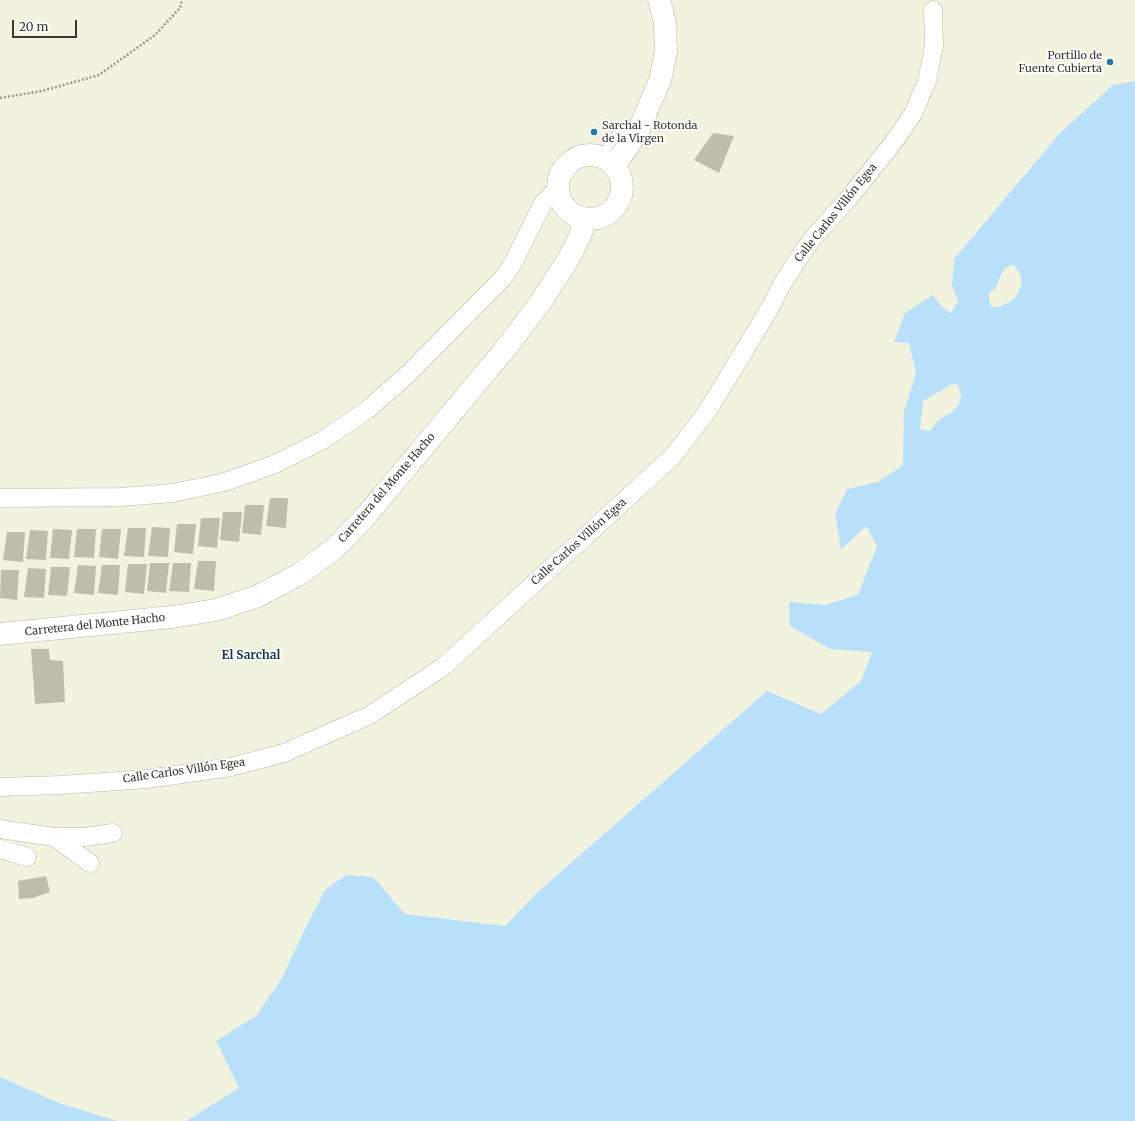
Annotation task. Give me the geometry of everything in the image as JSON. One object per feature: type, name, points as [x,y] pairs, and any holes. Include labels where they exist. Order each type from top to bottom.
[{"type":"main road","points":[[612,158],[638,132],[660,80],[666,52],[665,24],[659,0]]},
{"type":"main road","points":[[591,155],[612,158],[621,180],[622,190],[620,200],[614,209],[606,216],[580,224],[553,196],[558,178],[571,160],[581,156],[591,155]]},
{"type":"main road","name":"Carretera del Monte Hacho","points":[[0,634],[172,617],[216,610],[258,596],[298,575],[334,549],[365,517],[501,354],[540,303],[568,258],[580,224]]},
{"type":"street","name":"Calle Carlos Villón Egea","points":[[0,787],[60,785],[147,779],[231,767],[284,753],[368,716],[443,667],[673,456],[707,412],[796,262],[812,240],[849,198],[893,143],[913,114],[927,81],[934,46],[934,10]]},
{"type":"street","points":[[0,498],[120,497],[173,493],[225,482],[275,464],[323,440],[367,410],[407,375],[503,278],[553,196]]},
{"type":"street","points":[[0,829],[54,837],[84,837],[112,834]]},
{"type":"street","points":[[54,837],[90,863]]},
{"type":"street","points":[[0,849],[27,857]]},
{"type":"path","points":[[0,98],[42,91],[99,76],[155,35],[180,8],[182,0]]},
{"type":"water","points":[[1135,81],[1135,1121],[186,1121],[239,1088],[216,1041],[256,1016],[282,978],[325,890],[346,875],[373,877],[405,914],[505,926],[538,892],[767,691],[821,714],[861,681],[872,652],[830,649],[790,626],[789,602],[825,605],[858,595],[877,546],[866,526],[841,550],[835,513],[847,489],[878,482],[903,465],[904,412],[916,373],[909,343],[894,342],[905,313],[933,295],[942,307],[951,313],[958,302],[952,286],[954,259],[1061,132],[1113,85]],"holes":[[[1011,265],[1014,265],[1020,274],[1022,281],[1019,292],[1013,300],[999,307],[991,307],[989,293],[995,289],[1003,270]],[[952,384],[958,385],[961,396],[959,404],[951,413],[939,419],[930,431],[920,429],[923,401]]]},
{"type":"water","points":[[0,1077],[59,1103],[117,1121],[0,1121]]},
{"type":"building","points":[[713,133],[734,136],[719,173],[694,160]]},
{"type":"building","points":[[270,498],[288,498],[286,528],[266,526]]},
{"type":"building","points":[[245,505],[264,505],[261,535],[242,533]]},
{"type":"building","points":[[223,512],[242,512],[239,542],[220,540]]},
{"type":"building","points":[[201,518],[220,518],[217,548],[198,546]]},
{"type":"building","points":[[177,524],[196,524],[193,554],[174,552]]},
{"type":"building","points":[[152,527],[170,528],[168,557],[148,556]]},
{"type":"building","points":[[128,528],[146,528],[144,557],[124,556]]},
{"type":"building","points":[[53,529],[72,530],[69,559],[50,558]]},
{"type":"building","points":[[77,529],[96,529],[94,558],[74,557]]},
{"type":"building","points":[[102,529],[121,529],[118,559],[99,557]]},
{"type":"building","points":[[30,530],[48,531],[46,560],[26,559]]},
{"type":"building","points":[[7,532],[25,532],[23,562],[3,560]]},
{"type":"building","points":[[198,561],[216,561],[214,591],[194,589]]},
{"type":"building","points":[[150,563],[169,563],[166,593],[147,591]]},
{"type":"building","points":[[173,563],[191,563],[189,592],[169,591]]},
{"type":"building","points":[[128,564],[147,564],[144,594],[125,592]]},
{"type":"building","points":[[78,565],[96,566],[94,595],[74,593]]},
{"type":"building","points":[[102,565],[120,565],[118,595],[98,593]]},
{"type":"building","points":[[51,567],[70,567],[67,596],[48,595]]},
{"type":"building","points":[[28,568],[46,569],[44,598],[24,597]]},
{"type":"building","points":[[1,570],[19,570],[17,600],[0,598]]},
{"type":"building","points":[[31,649],[49,649],[50,660],[63,661],[65,702],[35,704]]},
{"type":"building","points":[[46,876],[50,892],[33,898],[19,899],[18,881]]},
{"type":"place","name":"Portillo de Fuente Cubierta","points":[[1110,62]]},
{"type":"place","name":"Sarchal - Rotonda de la Virgen","points":[[594,132]]},
{"type":"district","name":"El Sarchal","points":[[251,656]]}]
